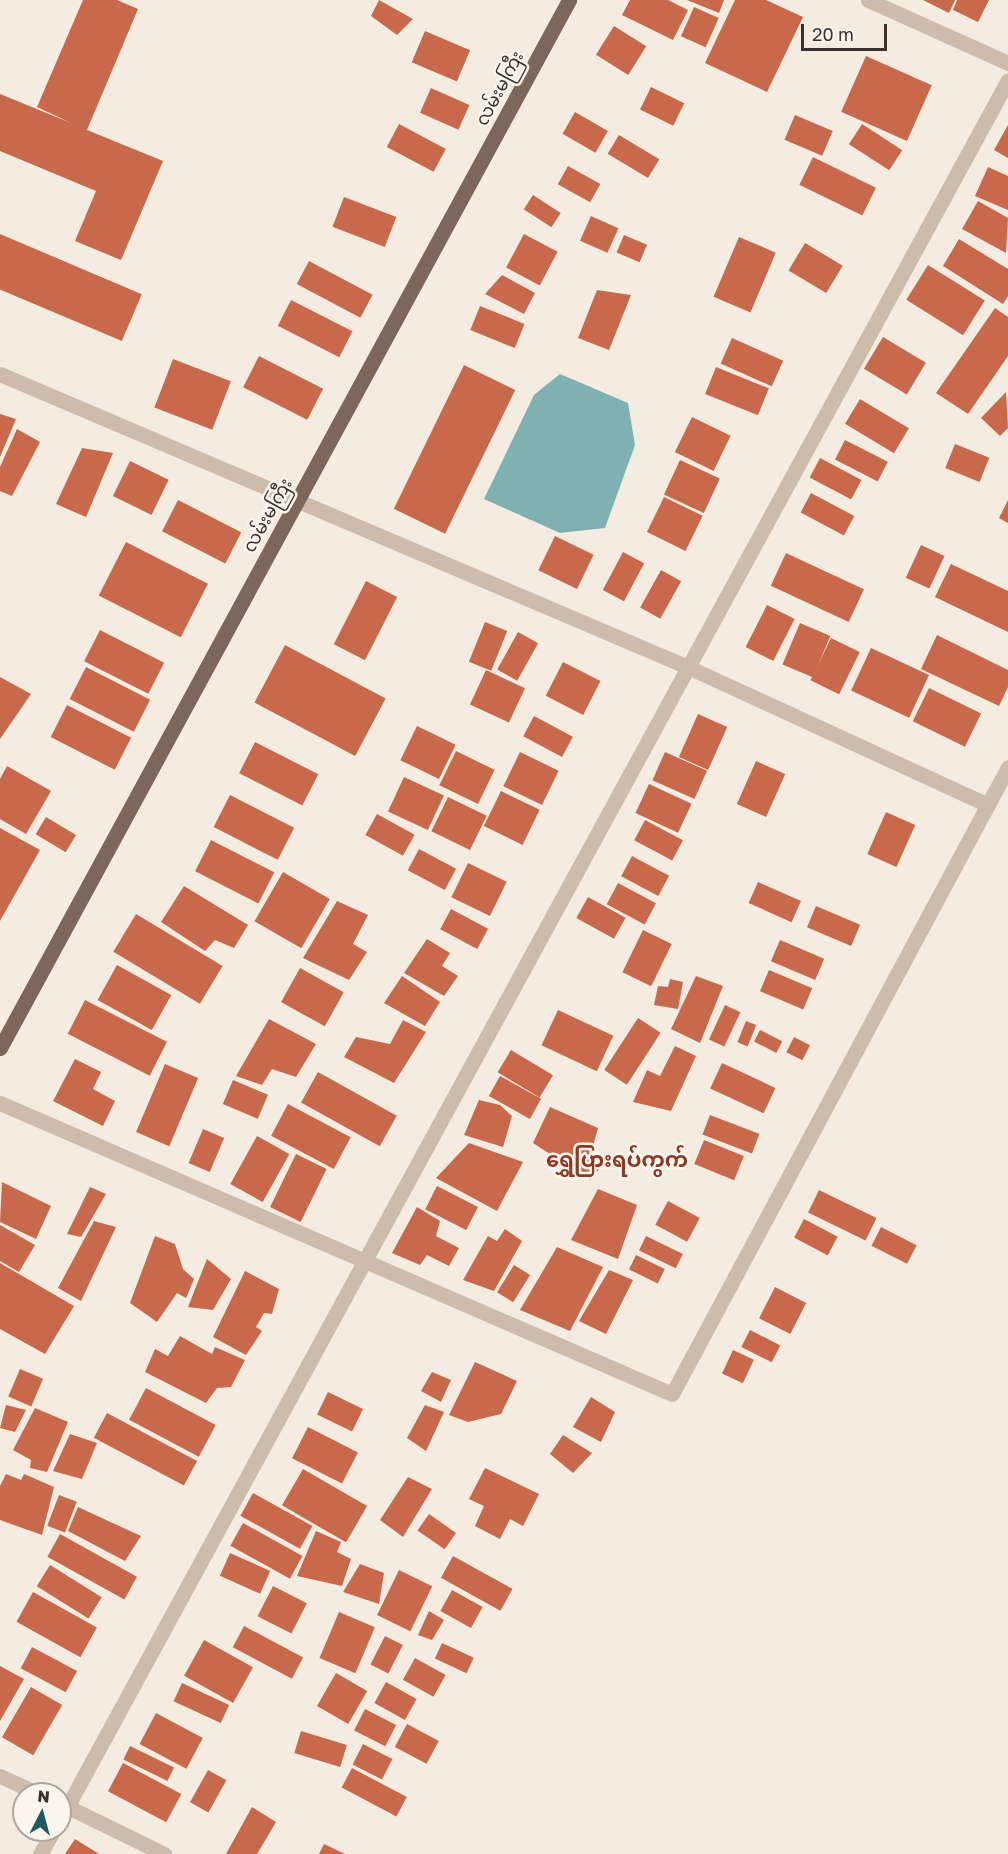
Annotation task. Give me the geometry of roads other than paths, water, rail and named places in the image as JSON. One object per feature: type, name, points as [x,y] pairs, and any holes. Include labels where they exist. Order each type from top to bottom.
[{"type":"main road","name":"လမ်းမကြီး","points":[[0,1048],[569,0]]},
{"type":"street","points":[[868,0],[1008,63]]},
{"type":"street","points":[[72,1792],[366,1259],[1008,80]]},
{"type":"street","points":[[0,374],[688,667],[988,805]]},
{"type":"street","points":[[0,1103],[366,1259],[672,1394],[1008,767]]},
{"type":"street","points":[[72,1814],[164,1854]]},
{"type":"water","points":[[560,374],[628,403],[635,445],[605,528],[560,533],[484,499],[534,395]]},
{"type":"district","name":"ရွှေပြားရပ်ကွက်","points":[[617,1159]]}]
